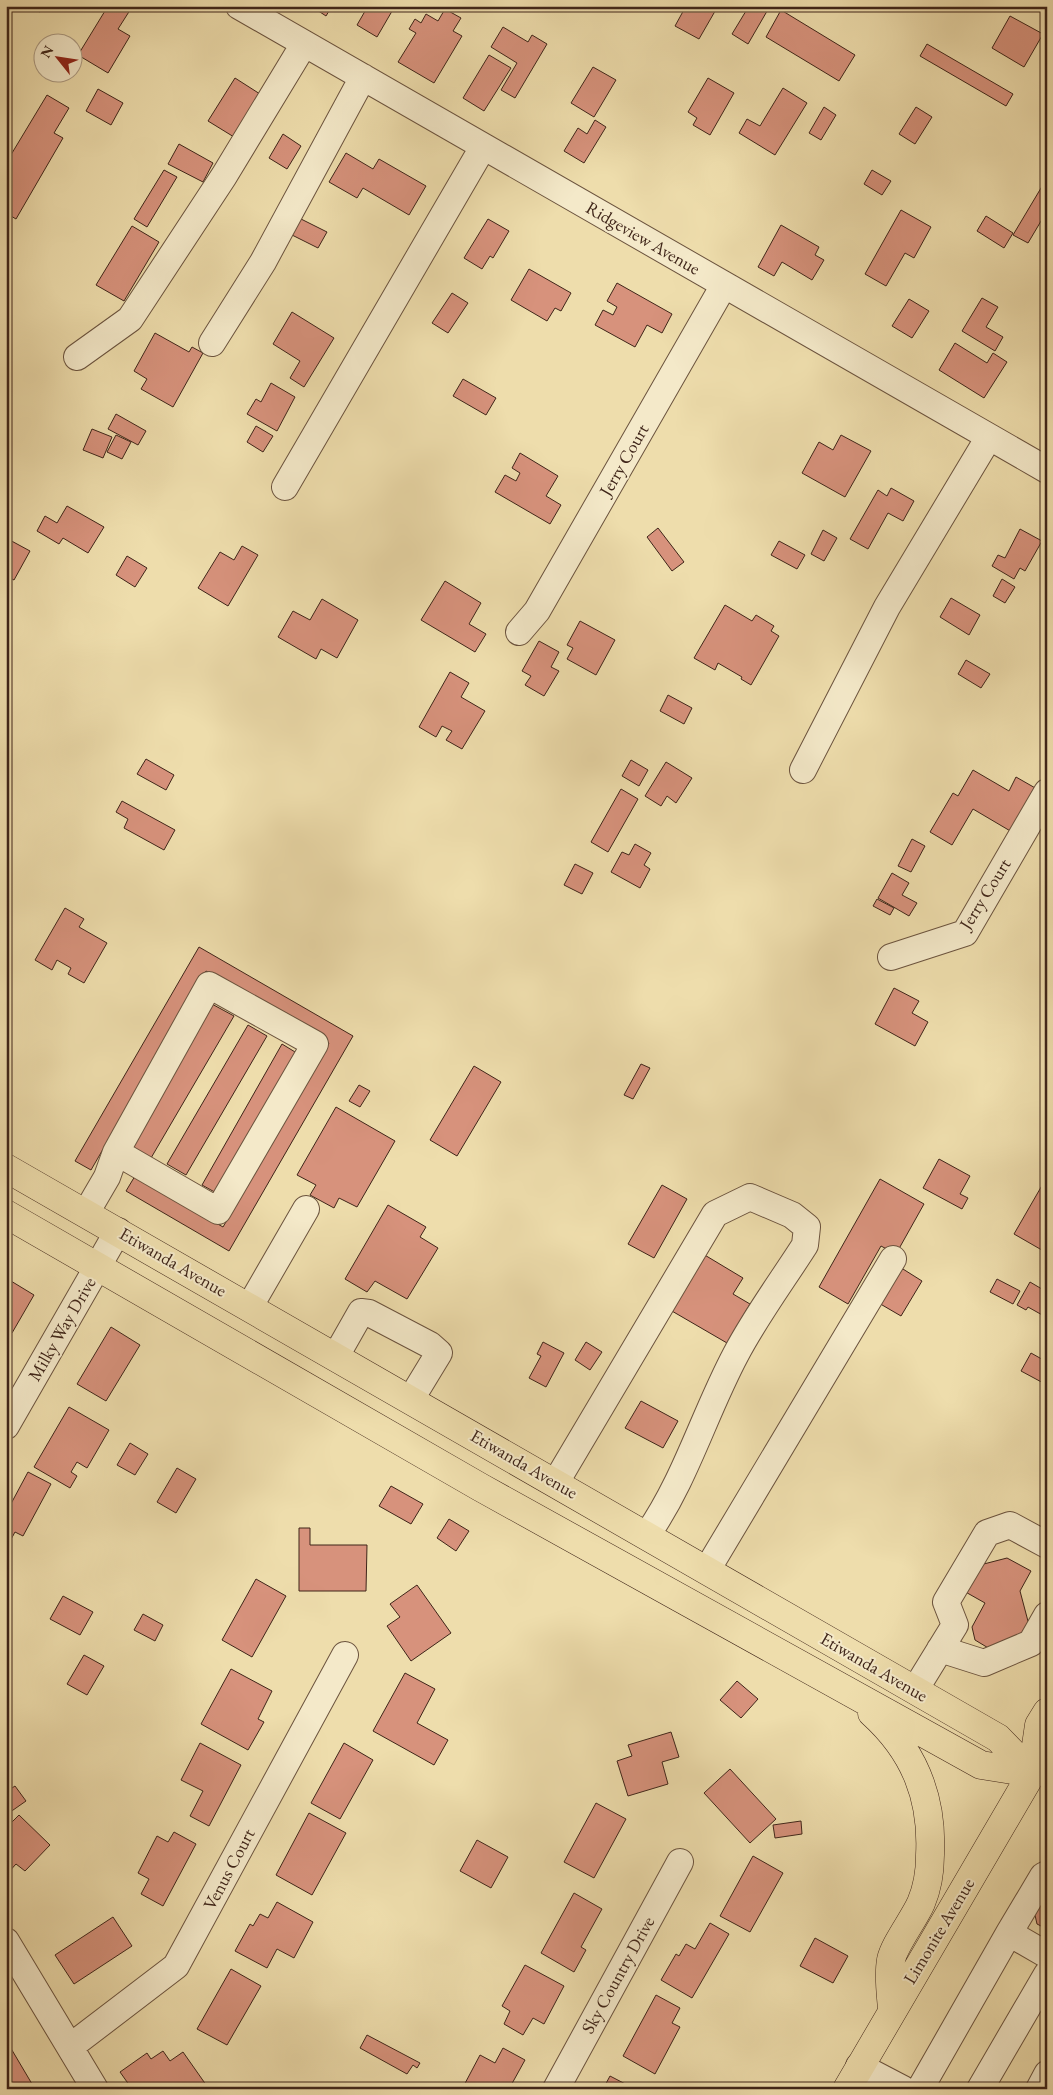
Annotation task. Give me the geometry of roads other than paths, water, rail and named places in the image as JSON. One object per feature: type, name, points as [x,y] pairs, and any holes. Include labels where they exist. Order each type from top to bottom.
[{"type":"main road","name":"Etiwanda Avenue","points":[[6,1168],[250,1306],[998,1738],[1042,1770]]},
{"type":"main road","name":"Etiwanda Avenue","points":[[6,1214],[480,1487],[981,1765],[1042,1770]]},
{"type":"main road","points":[[848,1692],[882,1722],[910,1758],[922,1781],[928,1808],[931,1838],[930,1871],[922,1902],[891,1960],[892,2010]]},
{"type":"main road","name":"Limonite Avenue","points":[[853,2077],[892,2010],[1042,1770],[1039,1726],[1047,1712]]},
{"type":"street","name":"Ridgeview Avenue","points":[[239,6],[1047,470]]},
{"type":"street","points":[[77,357],[130,319],[224,176],[304,44]]},
{"type":"street","points":[[212,343],[262,262],[363,77]]},
{"type":"street","points":[[285,487],[483,147]]},
{"type":"street","name":"Jerry Court","points":[[519,632],[537,610],[724,284]]},
{"type":"street","points":[[803,770],[888,606],[989,437]]},
{"type":"street","name":"Jerry Court","points":[[891,957],[965,933],[1047,792]]},
{"type":"street","points":[[86,1213],[107,1177],[116,1152],[209,985],[315,1044],[218,1211],[116,1152]]},
{"type":"street","points":[[556,1482],[715,1214],[750,1197],[792,1216],[807,1227],[805,1245],[735,1355],[687,1463],[663,1511],[647,1535]]},
{"type":"street","points":[[250,1306],[306,1209]]},
{"type":"street","name":"Milky Way Drive","points":[[6,1426],[118,1231]]},
{"type":"street","points":[[707,1570],[893,1259]]},
{"type":"street","points":[[336,1356],[361,1312],[369,1313],[430,1345],[439,1353],[411,1399]]},
{"type":"street","points":[[915,1690],[955,1625],[946,1602],[987,1533],[1010,1526],[1047,1545]]},
{"type":"street","points":[[940,1649],[984,1663],[1031,1643],[1047,1615]]},
{"type":"street","name":"Venus Court","points":[[70,2047],[176,1966],[345,1655]]},
{"type":"street","name":"Sky Country Drive","points":[[556,2089],[680,1862]]},
{"type":"street","points":[[920,2089],[1009,1933],[1043,1876],[1047,1874]]},
{"type":"street","points":[[1009,1933],[1047,1955]]},
{"type":"street","points":[[6,1941],[95,2089]]},
{"type":"street","points":[[980,2089],[1047,1974]]},
{"type":"street","points":[[1039,2089],[1047,2074]]},
{"type":"street","points":[[853,2077],[903,2089]]}]
